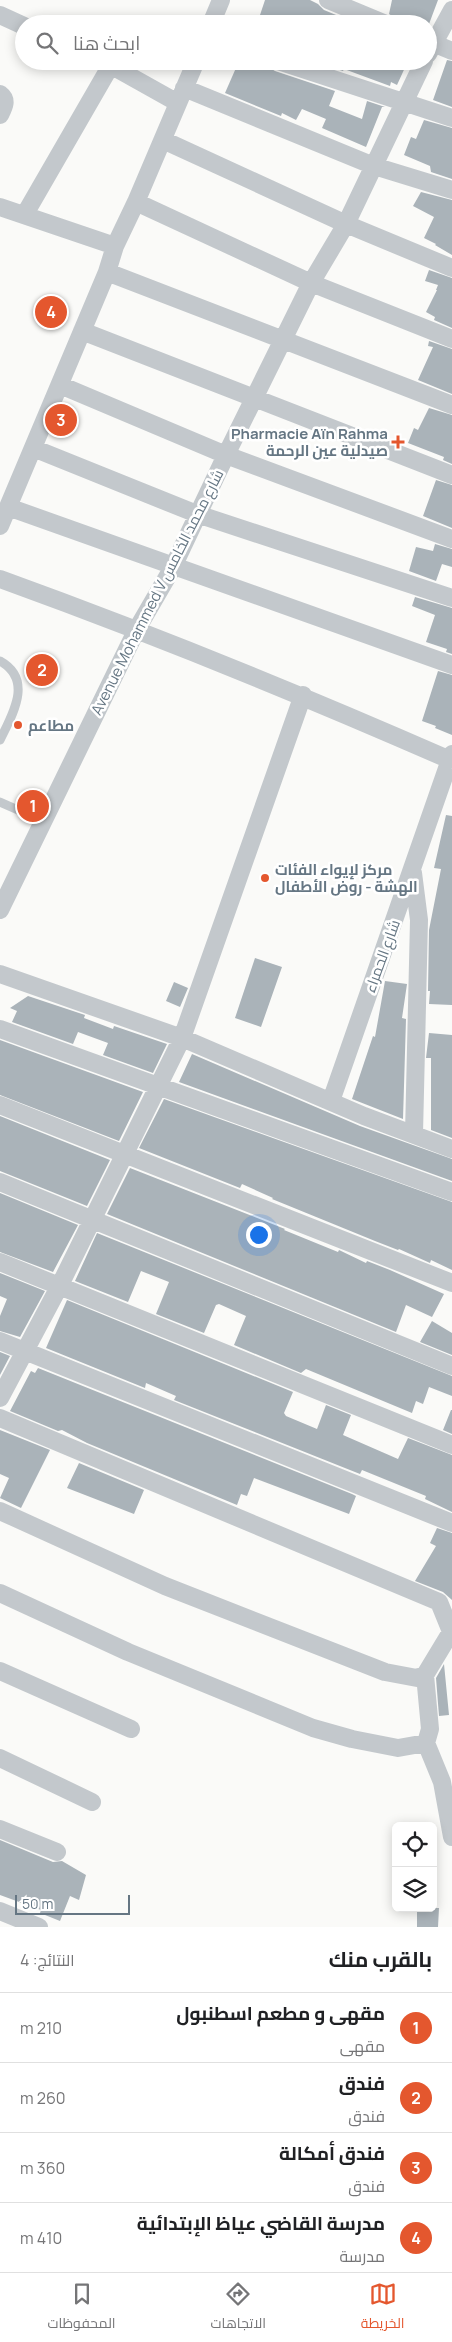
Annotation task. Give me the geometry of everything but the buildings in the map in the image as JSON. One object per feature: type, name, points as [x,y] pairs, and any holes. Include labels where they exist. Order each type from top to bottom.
[{"type":"street","points":[[216,15],[222,0]]},
{"type":"street","points":[[328,0],[364,15]]},
{"type":"street","points":[[437,35],[452,10]]},
{"type":"street","points":[[0,15],[15,22]]},
{"type":"street","points":[[437,47],[452,50]]},
{"type":"street","points":[[25,214],[103,70]]},
{"type":"street","points":[[123,70],[181,96],[374,166],[452,190]]},
{"type":"street","points":[[0,526],[107,272],[115,246],[136,202],[192,70]]},
{"type":"street","points":[[305,70],[452,118]]},
{"type":"street","name":"Avenue Mohammed V شارع محمد الخامس","points":[[0,910],[137,629],[173,567],[197,514],[311,284],[346,224],[420,70]]},
{"type":"street","points":[[0,94],[5,99],[5,104],[0,115]]},
{"type":"street","points":[[162,140],[346,224],[452,268]]},
{"type":"street","points":[[136,202],[311,284],[452,339]]},
{"type":"street","points":[[0,207],[115,246]]},
{"type":"street","points":[[107,272],[452,405]]},
{"type":"street","points":[[82,330],[452,475]]},
{"type":"street","points":[[60,385],[226,455],[452,539]]},
{"type":"street","points":[[33,448],[197,514],[452,598]]},
{"type":"street","points":[[8,507],[452,665]]},
{"type":"street","points":[[0,580],[137,629],[451,757]]},
{"type":"street","points":[[0,1398],[60,1285],[182,1038],[303,696]]},
{"type":"street","name":"شارع الحمراء","points":[[331,1101],[451,757]]},
{"type":"street","points":[[412,871],[419,920],[414,1134]]},
{"type":"street","points":[[0,974],[182,1038],[364,1116],[452,1148]]},
{"type":"street","points":[[0,1029],[160,1085],[452,1192]]},
{"type":"street","points":[[0,1105],[125,1152],[452,1283]]},
{"type":"street","points":[[0,1182],[452,1366]]},
{"type":"street","points":[[0,1262],[452,1445]]},
{"type":"street","points":[[0,1341],[452,1523]]},
{"type":"street","points":[[0,1418],[446,1605],[452,1633],[425,1675],[417,1678],[384,1672],[165,1586],[0,1511]]},
{"type":"street","points":[[0,1593],[128,1652],[313,1728],[352,1739],[398,1748],[426,1743]]},
{"type":"street","points":[[0,1671],[131,1729]]},
{"type":"street","points":[[425,1675],[430,1729],[426,1743],[442,1782],[452,1837]]},
{"type":"street","points":[[0,1758],[92,1802]]},
{"type":"street","points":[[0,1829],[57,1852]]},
{"type":"street","points":[[0,1911],[39,1927]]},
{"type":"lane","points":[[0,661],[13,672],[19,692],[17,702],[0,740]]},
{"type":"lane","points":[[0,802],[43,821]]},
{"type":"place","name":"مدرسة القاضي عياظ الإبتدائية","points":[[51,312]]},
{"type":"place","name":"فندق أمكالة","points":[[61,420]]},
{"type":"place","name":"Pharmacie Aïn Rahma صيدلية عين الرحمة","points":[[398,442]]},
{"type":"place","name":"فندق","points":[[42,670]]},
{"type":"place","name":"مطاعم","points":[[18,725]]},
{"type":"place","name":"مقهى و مطعم اسطنبول","points":[[33,806]]},
{"type":"place","name":"مركز لإيواء الفئات الهشة - روض الأطفال","points":[[265,878]]}]
